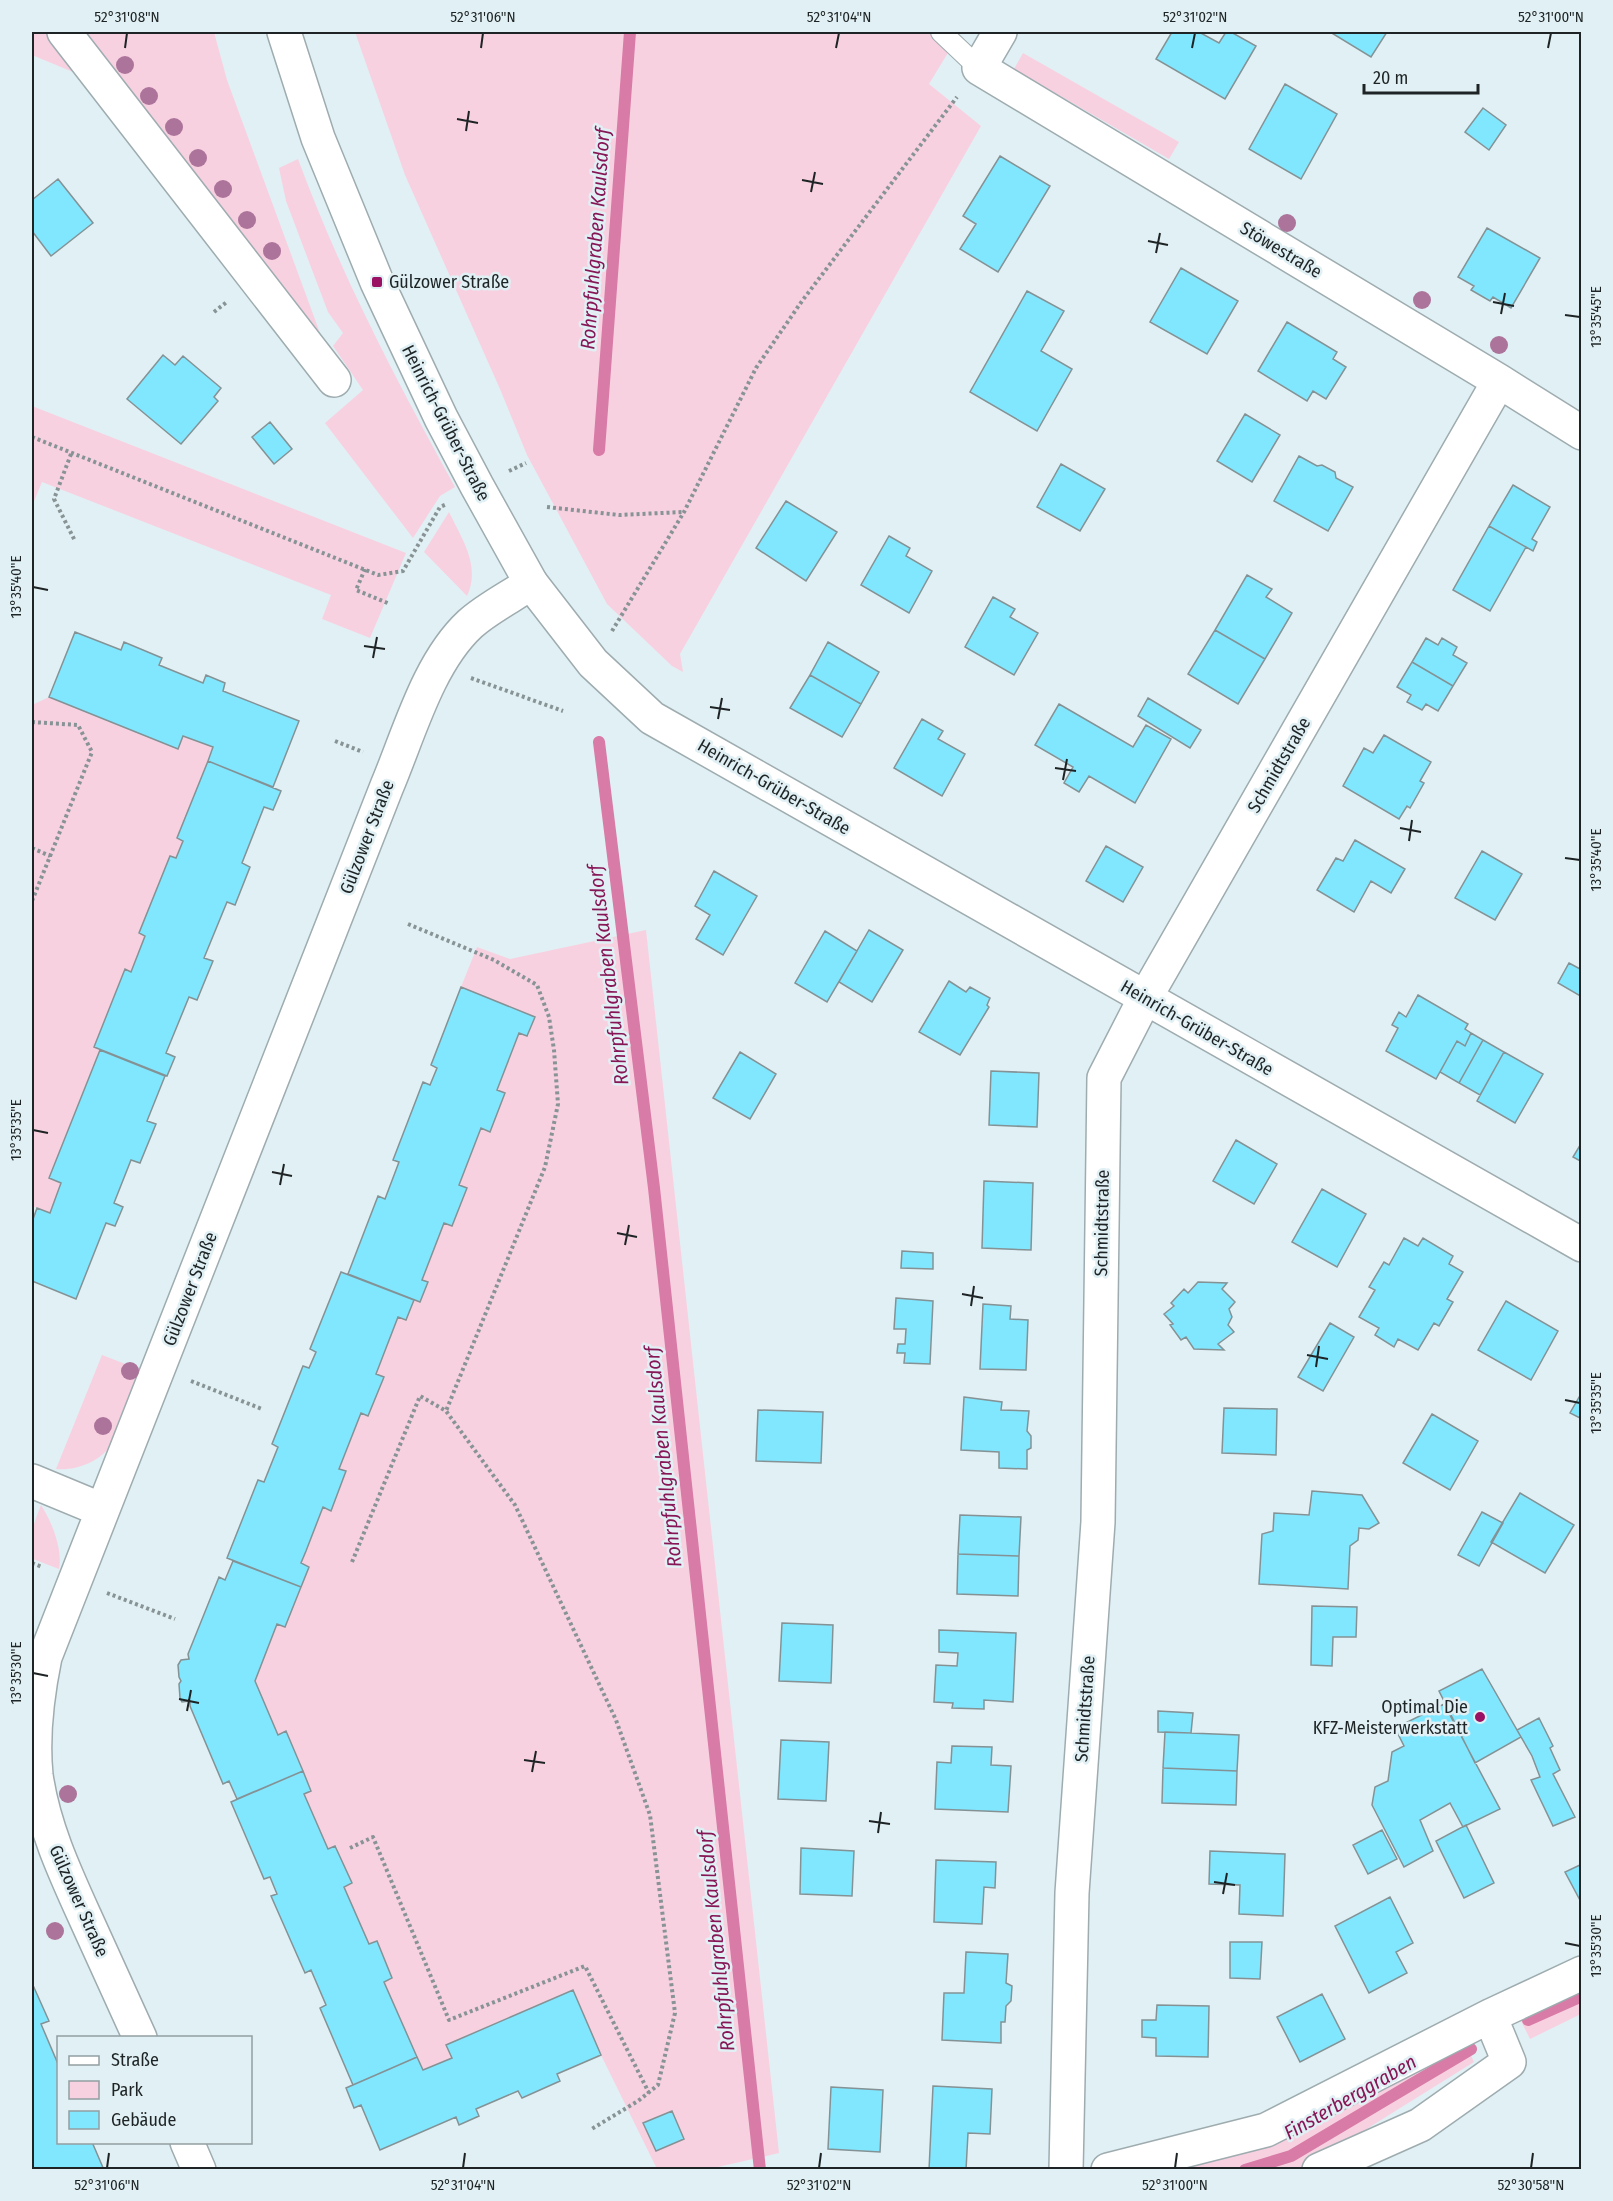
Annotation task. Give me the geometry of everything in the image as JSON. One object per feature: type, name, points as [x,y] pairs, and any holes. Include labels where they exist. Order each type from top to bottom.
[{"type":"street","points":[[64,32],[334,380]]},
{"type":"street","name":"Heinrich-Grüber-Straße","points":[[284,32],[318,138],[377,282],[441,418],[531,583],[593,663],[652,718],[1581,1245]]},
{"type":"street","points":[[979,68],[999,32]]},
{"type":"street","name":"Stöwestraße","points":[[979,68],[1499,381],[1581,433]]},
{"type":"street","name":"Schmidtstraße","points":[[1066,2169],[1072,1893],[1098,1522],[1104,1078],[1145,998],[1499,381]]},
{"type":"street","name":"Gülzower Straße","points":[[140,2036],[50,1836],[41,1801],[34,1748],[39,1687],[45,1657],[383,797],[437,666],[452,643],[472,622],[531,583]]},
{"type":"street","points":[[32,1480],[102,1510]]},
{"type":"street","points":[[1108,2169],[1266,2130],[1490,2016],[1581,1973]]},
{"type":"street","points":[[1319,2169],[1420,2125],[1509,2062],[1490,2016]]},
{"type":"street","points":[[188,2144],[199,2169]]},
{"type":"lane","points":[[941,32],[979,68]]},
{"type":"path","points":[[613,629],[684,512],[756,368],[802,301],[979,68]]},
{"type":"path","points":[[32,437],[378,575],[403,571],[414,550]]},
{"type":"path","points":[[71,454],[54,500],[75,541]]},
{"type":"path","points":[[547,507],[619,515],[684,512]]},
{"type":"path","points":[[365,569],[356,590],[390,604]]},
{"type":"path","points":[[437,666],[563,711]]},
{"type":"path","points":[[32,722],[78,724],[92,752],[32,901]]},
{"type":"path","points":[[32,848],[50,856]]},
{"type":"path","points":[[408,924],[494,960],[537,984],[549,1017],[554,1050],[558,1104],[545,1167],[446,1410]]},
{"type":"path","points":[[185,1379],[262,1408]]},
{"type":"path","points":[[352,1562],[420,1396],[446,1410],[515,1505],[616,1720],[650,1815],[675,2013],[658,2085],[590,2130]]},
{"type":"path","points":[[101,1590],[176,1619]]},
{"type":"path","points":[[350,1848],[374,1837],[449,2020],[585,1966],[649,2093]]},
{"type":"green space","points":[[32,32],[49,32],[85,77],[32,55]]},
{"type":"green space","points":[[84,32],[214,32],[227,80],[320,333]]},
{"type":"green space","points":[[355,32],[950,32],[957,38],[929,84],[981,126],[680,654],[683,672],[672,666],[607,604],[527,455],[405,175]]},
{"type":"green space","points":[[1023,53],[1179,142],[1169,159],[1014,69]]},
{"type":"green space","points":[[298,159],[332,243],[370,326],[455,487],[440,496],[413,538],[325,423],[363,390],[333,346],[343,333],[328,312],[286,201],[279,168]]},
{"type":"green space","points":[[32,406],[406,553],[370,638],[322,619],[331,595],[42,482],[32,506]]},
{"type":"green space","points":[[449,512],[471,563],[471,585],[467,596],[424,552]]},
{"type":"green space","points":[[49,697],[178,749],[183,736],[213,747],[177,838],[183,841],[176,858],[170,856],[139,933],[145,936],[131,972],[125,970],[94,1047],[100,1050],[49,1178],[61,1183],[50,1213],[32,1206],[32,705]]},
{"type":"green space","points":[[646,930],[779,2153],[709,2169],[657,2169],[601,2055],[573,1990],[447,2045],[452,2058],[423,2070],[384,1982],[392,1977],[377,1941],[369,1944],[344,1887],[352,1883],[336,1846],[328,1849],[304,1794],[311,1791],[286,1732],[278,1735],[255,1681],[277,1624],[285,1626],[309,1567],[301,1563],[323,1507],[331,1510],[346,1472],[339,1469],[361,1413],[368,1416],[384,1377],[376,1374],[398,1317],[406,1320],[414,1300],[420,1302],[428,1283],[422,1280],[444,1223],[452,1226],[467,1188],[459,1185],[481,1128],[489,1131],[505,1093],[497,1090],[519,1033],[528,1036],[535,1017],[461,987],[477,947],[510,959]]},
{"type":"green space","points":[[102,1355],[141,1370],[110,1447],[99,1457],[86,1464],[71,1469],[56,1469]]},
{"type":"green space","points":[[41,1505],[56,1536],[59,1569],[33,1559],[31,1552],[31,1538]]},
{"type":"green space","points":[[1581,1981],[1581,2014],[1530,2039],[1517,2013]]},
{"type":"green space","points":[[1464,2040],[1474,2062],[1312,2163],[1291,2170],[1161,2170]]},
{"type":"building","points":[[1172,32],[1199,32],[1219,43],[1226,32],[1231,32],[1256,46],[1225,99],[1156,59]]},
{"type":"building","points":[[1330,32],[1387,32],[1371,57]]},
{"type":"building","points":[[1285,84],[1337,114],[1301,179],[1249,149]]},
{"type":"building","points":[[1483,108],[1506,125],[1489,150],[1465,132]]},
{"type":"building","points":[[1000,156],[1050,186],[998,272],[960,249],[976,224],[963,216]]},
{"type":"building","points":[[58,179],[93,223],[51,256],[32,231],[32,200]]},
{"type":"building","points":[[1487,228],[1540,258],[1511,308],[1493,297],[1490,301],[1471,290],[1474,286],[1458,277]]},
{"type":"building","points":[[1181,268],[1238,301],[1207,354],[1150,322]]},
{"type":"building","points":[[1027,291],[1064,311],[1041,351],[1072,369],[1037,431],[970,392]]},
{"type":"building","points":[[1287,322],[1337,352],[1333,359],[1346,367],[1326,399],[1313,391],[1307,401],[1258,371]]},
{"type":"building","points":[[163,355],[175,365],[183,356],[221,388],[214,397],[218,401],[181,444],[127,399]]},
{"type":"building","points":[[1245,414],[1280,435],[1252,482],[1217,461]]},
{"type":"building","points":[[270,422],[292,449],[274,464],[252,437]]},
{"type":"building","points":[[1299,456],[1317,466],[1322,465],[1335,472],[1336,478],[1353,487],[1328,531],[1274,501]]},
{"type":"building","points":[[1061,464],[1105,489],[1080,531],[1037,507]]},
{"type":"building","points":[[1513,485],[1550,507],[1532,539],[1537,542],[1533,551],[1489,526]]},
{"type":"building","points":[[786,501],[837,532],[806,581],[756,548]]},
{"type":"building","points":[[1489,526],[1526,547],[1490,611],[1453,590]]},
{"type":"building","points":[[889,536],[910,548],[906,556],[932,571],[909,613],[861,585]]},
{"type":"building","points":[[1247,575],[1272,589],[1266,597],[1292,613],[1265,659],[1215,630]]},
{"type":"building","points":[[993,597],[1015,609],[1010,617],[1038,633],[1014,675],[965,647]]},
{"type":"building","points":[[1215,630],[1265,659],[1238,704],[1188,674]]},
{"type":"building","points":[[75,632],[121,650],[124,642],[162,658],[159,665],[203,683],[206,675],[225,683],[223,691],[299,721],[273,787],[208,761],[213,747],[183,736],[178,749],[49,697]]},
{"type":"building","points":[[1426,638],[1438,645],[1442,638],[1457,647],[1453,655],[1467,663],[1453,686],[1412,662]]},
{"type":"building","points":[[828,642],[879,672],[861,704],[810,675]]},
{"type":"building","points":[[1412,662],[1453,686],[1438,711],[1426,704],[1422,710],[1407,702],[1411,695],[1397,687]]},
{"type":"building","points":[[810,675],[861,704],[842,737],[790,708]]},
{"type":"building","points":[[1148,698],[1201,730],[1190,748],[1138,716]]},
{"type":"building","points":[[1059,704],[1133,747],[1146,725],[1171,739],[1135,803],[1089,776],[1079,792],[1064,783],[1073,767],[1035,745]]},
{"type":"building","points":[[922,719],[943,731],[938,739],[965,754],[942,796],[894,768]]},
{"type":"building","points":[[1384,735],[1431,762],[1420,781],[1424,783],[1410,808],[1407,806],[1399,819],[1343,786],[1364,748],[1373,753]]},
{"type":"building","points":[[208,761],[281,791],[273,810],[264,807],[242,863],[250,867],[235,905],[227,902],[204,958],[213,961],[197,1000],[189,997],[166,1053],[175,1057],[167,1076],[94,1047],[125,969],[131,972],[145,936],[139,933],[170,856],[176,858],[183,841],[177,838]]},
{"type":"building","points":[[1355,840],[1405,869],[1391,893],[1371,881],[1354,912],[1317,890],[1336,858],[1343,861]]},
{"type":"building","points":[[1106,846],[1143,867],[1123,902],[1086,881]]},
{"type":"building","points":[[1482,851],[1522,874],[1495,920],[1455,898]]},
{"type":"building","points":[[714,871],[757,896],[723,955],[696,939],[710,915],[695,906]]},
{"type":"building","points":[[869,930],[903,950],[872,1002],[839,982]]},
{"type":"building","points":[[825,931],[857,951],[827,1002],[795,983]]},
{"type":"building","points":[[1569,963],[1582,970],[1582,997],[1558,983]]},
{"type":"building","points":[[949,981],[966,992],[970,987],[990,998],[987,1005],[989,1007],[960,1055],[919,1032]]},
{"type":"building","points":[[461,987],[535,1017],[527,1036],[519,1033],[497,1090],[505,1093],[490,1132],[481,1128],[459,1185],[467,1188],[452,1226],[444,1223],[422,1280],[428,1282],[420,1302],[348,1274],[378,1196],[385,1199],[399,1162],[393,1160],[423,1082],[430,1085],[437,1068],[431,1065]]},
{"type":"building","points":[[1418,995],[1468,1024],[1465,1029],[1471,1033],[1465,1046],[1457,1041],[1436,1079],[1386,1051],[1398,1028],[1392,1025],[1399,1012],[1406,1017]]},
{"type":"building","points":[[1471,1033],[1483,1040],[1459,1083],[1440,1072],[1457,1041],[1465,1046]]},
{"type":"building","points":[[1483,1040],[1504,1052],[1480,1095],[1459,1083]]},
{"type":"building","points":[[100,1050],[165,1076],[147,1121],[156,1124],[140,1163],[131,1160],[114,1203],[123,1207],[115,1226],[106,1223],[76,1299],[32,1281],[32,1222],[37,1208],[50,1213],[61,1183],[49,1178]]},
{"type":"building","points":[[740,1052],[776,1074],[750,1119],[713,1098]]},
{"type":"building","points":[[1504,1052],[1543,1074],[1515,1123],[1477,1101]]},
{"type":"building","points":[[991,1071],[1039,1073],[1037,1127],[989,1125]]},
{"type":"building","points":[[1236,1140],[1277,1164],[1254,1204],[1213,1181]]},
{"type":"building","points":[[1582,1142],[1582,1162],[1573,1157]]},
{"type":"building","points":[[984,1181],[1033,1183],[1031,1250],[982,1248]]},
{"type":"building","points":[[1322,1189],[1366,1214],[1337,1267],[1292,1242]]},
{"type":"building","points":[[1404,1238],[1418,1246],[1423,1238],[1453,1256],[1449,1264],[1463,1272],[1447,1299],[1453,1302],[1439,1326],[1434,1323],[1418,1350],[1398,1339],[1394,1347],[1375,1335],[1379,1328],[1359,1317],[1375,1290],[1369,1287],[1384,1262],[1389,1265]]},
{"type":"building","points":[[902,1251],[933,1253],[933,1269],[901,1268]]},
{"type":"building","points":[[341,1272],[414,1300],[406,1320],[398,1317],[376,1374],[384,1377],[368,1416],[361,1413],[339,1469],[346,1471],[331,1511],[323,1507],[301,1563],[309,1567],[301,1587],[227,1558],[258,1480],[264,1482],[278,1447],[272,1444],[303,1366],[309,1368],[316,1352],[310,1349]]},
{"type":"building","points":[[1198,1282],[1227,1283],[1222,1289],[1235,1302],[1229,1309],[1232,1317],[1228,1325],[1234,1332],[1218,1344],[1224,1350],[1194,1349],[1186,1337],[1181,1340],[1170,1325],[1173,1324],[1164,1314],[1174,1306],[1171,1303],[1184,1289],[1188,1293]]},
{"type":"building","points":[[896,1298],[933,1301],[930,1364],[904,1363],[905,1353],[897,1353],[898,1344],[905,1344],[906,1329],[894,1329]]},
{"type":"building","points":[[1506,1301],[1558,1331],[1531,1380],[1478,1350]]},
{"type":"building","points":[[983,1304],[1011,1306],[1010,1319],[1028,1320],[1026,1370],[980,1369]]},
{"type":"building","points":[[1330,1323],[1354,1337],[1323,1391],[1298,1377]]},
{"type":"building","points":[[1582,1392],[1582,1419],[1570,1413]]},
{"type":"building","points":[[964,1397],[1002,1402],[1001,1410],[1029,1411],[1027,1431],[1031,1436],[1031,1448],[1027,1450],[1027,1469],[999,1468],[999,1452],[961,1450]]},
{"type":"building","points":[[1224,1408],[1277,1409],[1276,1455],[1222,1453]]},
{"type":"building","points":[[758,1410],[823,1412],[821,1463],[756,1461]]},
{"type":"building","points":[[1432,1414],[1478,1441],[1450,1490],[1403,1463]]},
{"type":"building","points":[[1312,1491],[1362,1495],[1379,1523],[1369,1529],[1359,1528],[1358,1540],[1350,1546],[1348,1589],[1259,1584],[1262,1534],[1273,1531],[1274,1513],[1309,1515]]},
{"type":"building","points":[[1520,1493],[1574,1525],[1545,1573],[1491,1542]]},
{"type":"building","points":[[1482,1512],[1503,1523],[1479,1566],[1458,1555]]},
{"type":"building","points":[[960,1515],[1021,1517],[1019,1556],[958,1554]]},
{"type":"building","points":[[958,1554],[1019,1556],[1018,1596],[957,1594]]},
{"type":"building","points":[[233,1561],[301,1587],[285,1627],[277,1624],[255,1681],[278,1735],[286,1731],[303,1771],[237,1799],[229,1781],[223,1784],[190,1706],[190,1701],[182,1702],[180,1698],[179,1684],[181,1681],[178,1665],[181,1660],[189,1659],[188,1654],[219,1577],[225,1580]]},
{"type":"building","points":[[1312,1606],[1357,1607],[1356,1637],[1333,1637],[1332,1666],[1311,1665]]},
{"type":"building","points":[[782,1623],[833,1625],[831,1683],[779,1681]]},
{"type":"building","points":[[939,1630],[1016,1633],[1013,1702],[984,1700],[984,1709],[952,1708],[953,1703],[934,1702],[936,1665],[957,1666],[958,1653],[939,1652]]},
{"type":"building","name":"Optimal Die KFZ-Meisterwerkstatt","points":[[1482,1669],[1521,1737],[1475,1763],[1439,1691]]},
{"type":"building","points":[[1444,1704],[1500,1809],[1463,1827],[1450,1803],[1420,1820],[1433,1851],[1404,1867],[1372,1805],[1375,1787],[1388,1781],[1392,1752],[1404,1746],[1395,1728]]},
{"type":"building","points":[[1158,1711],[1193,1713],[1191,1733],[1158,1732]]},
{"type":"building","points":[[1539,1718],[1553,1746],[1550,1748],[1560,1770],[1553,1774],[1575,1817],[1553,1826],[1531,1780],[1540,1777],[1532,1756],[1517,1730]]},
{"type":"building","points":[[1165,1732],[1239,1735],[1237,1771],[1163,1768]]},
{"type":"building","points":[[781,1740],[829,1742],[826,1801],[778,1799]]},
{"type":"building","points":[[952,1746],[992,1747],[991,1765],[1011,1766],[1008,1812],[935,1809],[937,1762],[951,1763]]},
{"type":"building","points":[[1163,1768],[1237,1771],[1236,1805],[1162,1803]]},
{"type":"building","points":[[303,1771],[311,1791],[304,1794],[328,1849],[335,1846],[352,1883],[344,1887],[369,1944],[377,1941],[392,1978],[384,1982],[417,2057],[353,2085],[320,2008],[326,2005],[311,1970],[305,1973],[271,1896],[277,1894],[270,1877],[264,1879],[231,1802]]},
{"type":"building","points":[[1466,1825],[1494,1883],[1464,1898],[1436,1841]]},
{"type":"building","points":[[1382,1830],[1397,1859],[1368,1874],[1353,1845]]},
{"type":"building","points":[[801,1848],[854,1851],[852,1896],[800,1894]]},
{"type":"building","points":[[1210,1851],[1285,1854],[1283,1916],[1239,1914],[1240,1885],[1209,1884]]},
{"type":"building","points":[[936,1860],[996,1862],[995,1888],[984,1887],[982,1924],[934,1922]]},
{"type":"building","points":[[1582,1864],[1582,1904],[1565,1872]]},
{"type":"building","points":[[1390,1897],[1413,1943],[1396,1952],[1407,1973],[1369,1993],[1335,1926]]},
{"type":"building","points":[[1230,1942],[1262,1942],[1260,1979],[1230,1978]]},
{"type":"building","points":[[966,1952],[1008,1954],[1006,1983],[1012,1986],[1011,2001],[1006,2006],[1005,2022],[1001,2022],[1001,2043],[942,2040],[944,1993],[964,1993]]},
{"type":"building","points":[[32,1983],[49,2021],[41,2024],[57,2062],[57,2144],[93,2144],[104,2170],[32,2170]]},
{"type":"building","points":[[573,1990],[601,2055],[557,2074],[560,2081],[522,2098],[518,2091],[476,2109],[479,2116],[459,2125],[456,2117],[380,2150],[361,2105],[354,2108],[346,2088],[417,2057],[423,2070],[452,2058],[446,2045]]},
{"type":"building","points":[[1322,1994],[1345,2039],[1300,2062],[1277,2017]]},
{"type":"building","points":[[1157,2005],[1209,2006],[1208,2057],[1156,2056],[1156,2038],[1142,2037],[1142,2020],[1156,2020]]},
{"type":"building","points":[[933,2086],[992,2089],[990,2134],[968,2133],[966,2170],[929,2170]]},
{"type":"building","points":[[831,2087],[883,2090],[880,2152],[828,2149]]},
{"type":"building","points":[[672,2111],[684,2139],[656,2151],[643,2123]]},
{"type":"waterway","name":"Rohrpfuhlgraben Kaulsdorf","points":[[599,450],[630,32]]},
{"type":"waterway","name":"Rohrpfuhlgraben Kaulsdorf","points":[[599,742],[654,1188],[760,2170]]},
{"type":"waterway","name":"Finsterberggraben","points":[[1528,2020],[1582,1996]]},
{"type":"waterway","name":"Finsterberggraben","points":[[1245,2170],[1291,2156],[1471,2049]]},
{"type":"place","name":"Gülzower Straße","points":[[377,282]]},
{"type":"place","name":"Optimal Die KFZ-Meisterwerkstatt","points":[[1480,1717]]}]
